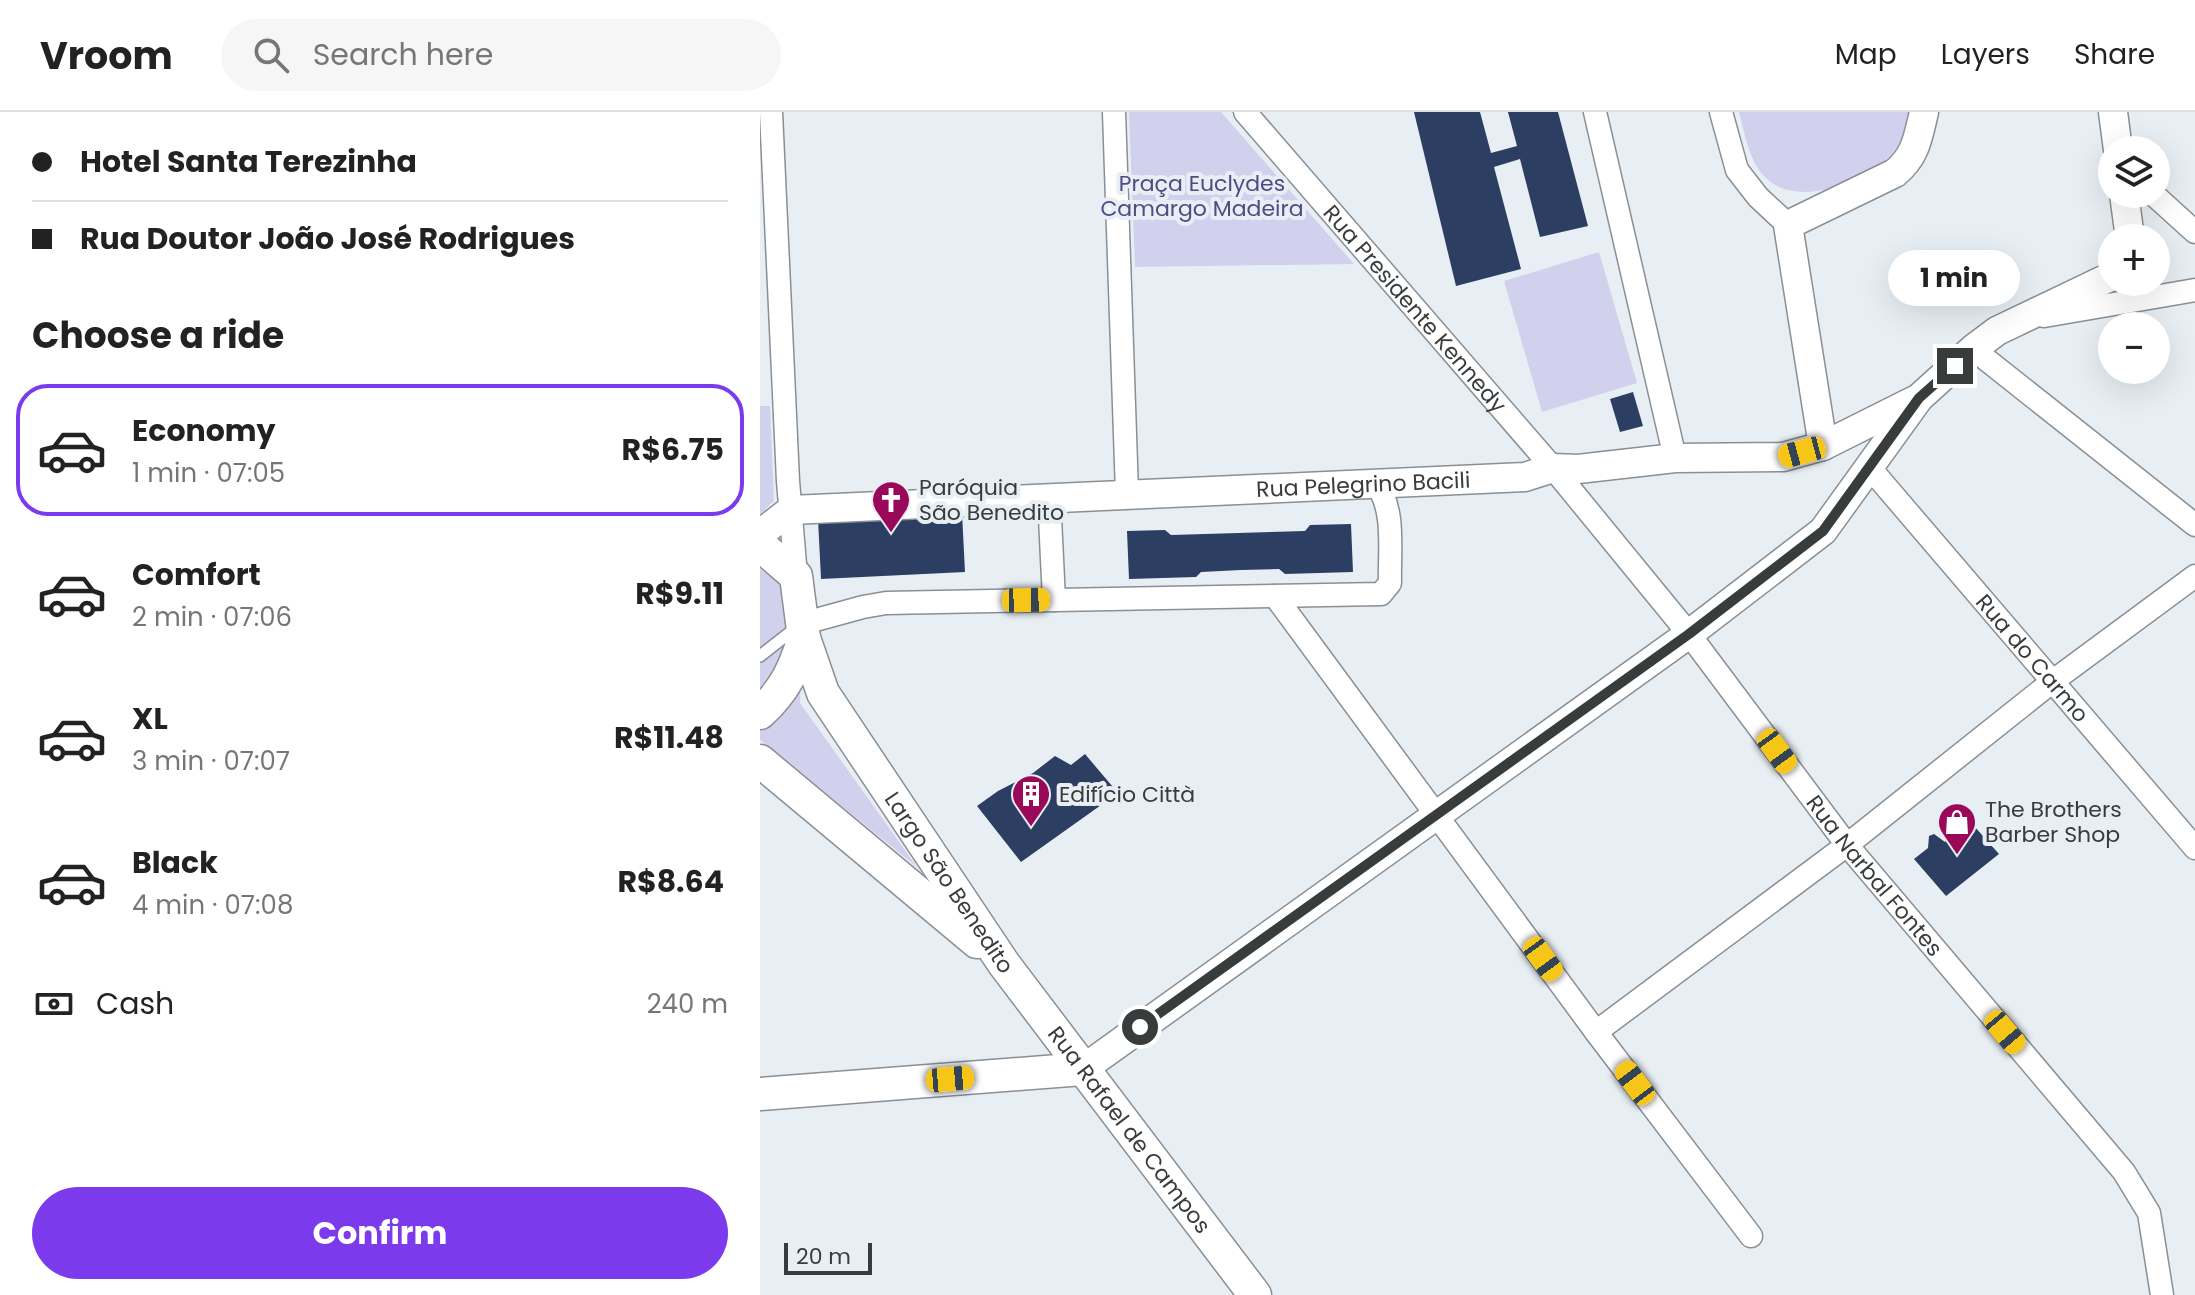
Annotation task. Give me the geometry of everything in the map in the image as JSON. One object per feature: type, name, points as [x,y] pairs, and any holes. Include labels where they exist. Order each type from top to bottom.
[{"type":"main road","points":[[760,549],[767,551],[796,576]]},
{"type":"main road","name":"Largo São Benedito","points":[[796,576],[802,631],[823,693],[1004,964]]},
{"type":"main road","points":[[760,713],[793,673],[802,631]]},
{"type":"main road","name":"Largo São Benedito","points":[[760,761],[1004,964]]},
{"type":"main road","name":"Rua Rafael de Campos","points":[[1004,964],[1255,1295]]},
{"type":"main road","points":[[760,1094],[1083,1069]]},
{"type":"street","name":"Largo São Benedito","points":[[771,112],[796,576]]},
{"type":"street","points":[[1114,112],[1127,493]]},
{"type":"street","name":"Rua Presidente Kennedy","points":[[1245,112],[1553,468]]},
{"type":"street","points":[[1595,112],[1675,458]]},
{"type":"street","points":[[1721,112],[1737,170],[1758,197],[1788,225],[1823,446]]},
{"type":"street","points":[[1788,225],[1895,173],[1909,162],[1916,148],[1924,112]]},
{"type":"street","points":[[2168,208],[2195,232]]},
{"type":"street","points":[[1083,1069],[1689,634],[1823,531],[1919,398],[1973,349],[1997,331],[2098,283]]},
{"type":"street","points":[[2023,319],[2195,290]]},
{"type":"street","points":[[1973,349],[2195,525]]},
{"type":"street","name":"Rua Pelegrino Bacili","points":[[791,510],[1525,477],[1553,468],[1578,469],[1675,458],[1783,457],[1823,446],[1919,398]]},
{"type":"street","name":"Rua Narbal Fontes","points":[[1553,468],[1689,634],[1847,845],[2124,1172],[2149,1213],[2162,1295]]},
{"type":"street","name":"Rua do Carmo","points":[[1870,468],[2195,848]]},
{"type":"street","points":[[802,631],[886,603],[1374,595],[1387,589],[1390,583],[1388,508],[1385,494],[1375,482]]},
{"type":"street","points":[[1049,497],[1054,600]]},
{"type":"street","points":[[760,534],[791,510]]},
{"type":"street","points":[[1596,1032],[1847,845],[2053,681],[2195,576]]},
{"type":"street","points":[[1275,596],[1596,1032],[1751,1236]]},
{"type":"lane","points":[[760,656],[802,631]]},
{"type":"green space","name":"Praça Euclydes Camargo Madeira","points":[[1129,112],[1221,112],[1354,264],[1135,267]]},
{"type":"green space","points":[[1739,112],[1909,112],[1900,143],[1883,163],[1869,173],[1834,188],[1797,192],[1781,188],[1761,172],[1748,148]]},
{"type":"green space","points":[[1599,252],[1637,383],[1542,412],[1504,281]]},
{"type":"green space","points":[[760,406],[770,406],[774,501],[760,514]]},
{"type":"green space","points":[[760,569],[781,583],[801,675],[800,703],[917,867],[760,740]]},
{"type":"building","points":[[1414,112],[1480,112],[1491,153],[1517,146],[1508,112],[1558,112],[1588,226],[1540,237],[1520,159],[1494,167],[1521,269],[1456,286]]},
{"type":"building","points":[[1633,392],[1643,426],[1620,432],[1610,399]]},
{"type":"building","name":"Paróquia São Benedito","points":[[962,513],[965,572],[821,579],[818,519]]},
{"type":"building","points":[[1351,524],[1353,572],[1285,574],[1279,569],[1241,570],[1201,572],[1196,577],[1129,579],[1127,531],[1165,530],[1171,535],[1305,531],[1310,525]]},
{"type":"building","name":"Edifício Città","points":[[1085,754],[1118,793],[1021,862],[977,806],[1033,773],[1055,756],[1071,765]]},
{"type":"building","name":"The Brothers Barber Shop","points":[[1966,817],[1999,854],[1946,896],[1914,859],[1928,848],[1929,836],[1934,834],[1945,842]]},
{"type":"place","name":"Paróquia São Benedito","points":[[891,534]]},
{"type":"place","name":"Edifício Città","points":[[1031,828]]},
{"type":"place","name":"The Brothers Barber Shop","points":[[1957,856]]},
{"type":"route","points":[[1140,1027],[1689,634],[1823,531],[1919,398],[1955,366]]}]
